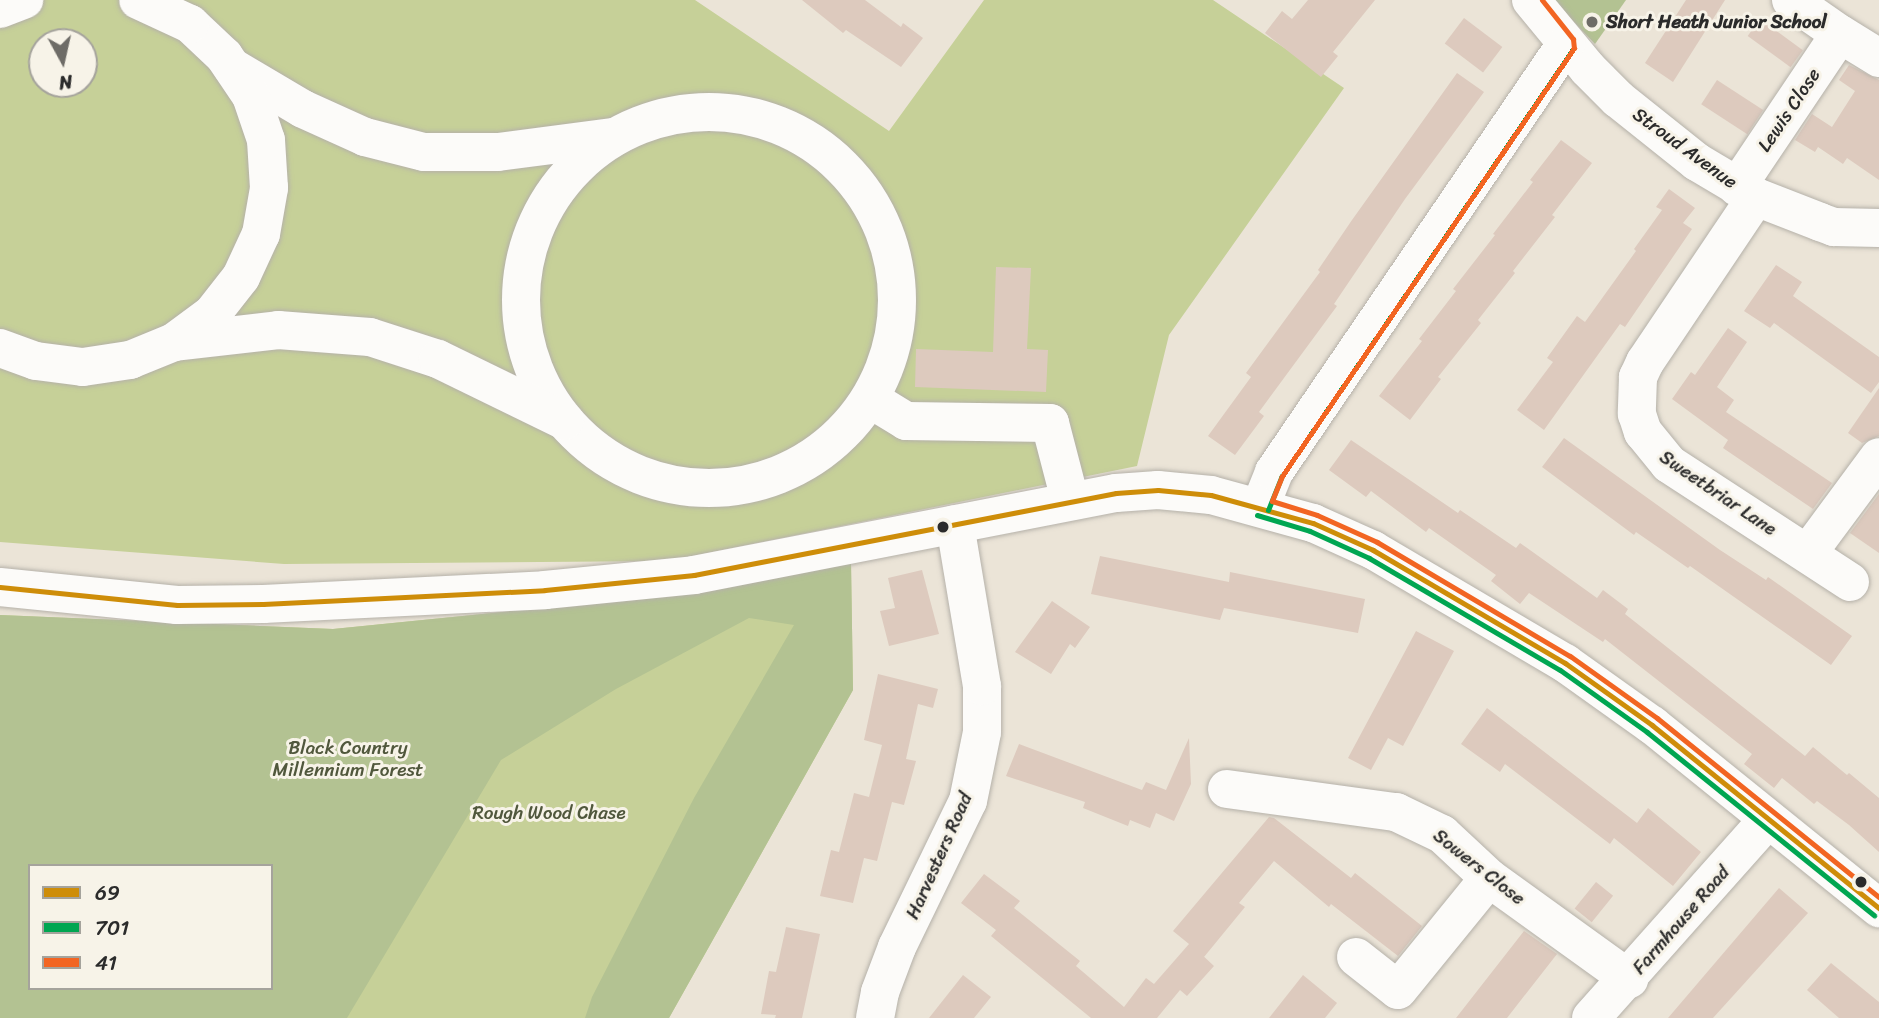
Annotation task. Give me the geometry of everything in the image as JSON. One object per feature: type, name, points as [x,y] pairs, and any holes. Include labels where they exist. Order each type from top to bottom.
[{"type":"street","points":[[0,9],[24,0]]},
{"type":"street","points":[[138,0],[190,24],[232,67],[251,96],[266,140],[269,188],[261,234],[241,277],[219,305],[174,342]]},
{"type":"street","name":"Stroud Avenue","points":[[1531,0],[1566,44],[1610,92],[1647,125],[1747,192],[1834,227],[1879,228]]},
{"type":"street","points":[[1791,0],[1879,58]]},
{"type":"street","name":"Lewis Close","points":[[1747,192],[1840,34]]},
{"type":"street","points":[[1260,507],[1274,472],[1566,44]]},
{"type":"street","points":[[232,67],[303,109],[365,137],[424,152],[498,152],[620,136]]},
{"type":"street","points":[[683,113],[731,113],[777,124],[818,146],[853,178],[879,217],[895,262],[898,309],[892,344],[870,399],[841,435],[803,463],[759,481],[712,488],[665,483],[621,466],[582,439],[551,403],[531,360],[521,314],[524,267],[538,222],[551,195],[597,149],[620,136],[638,125],[683,113]]},
{"type":"street","name":"Sweetbriar Lane","points":[[1747,192],[1644,362],[1636,386],[1637,414],[1643,432],[1669,464],[1850,582]]},
{"type":"street","points":[[0,348],[36,361],[83,367],[130,360],[174,342],[278,330],[370,337],[438,359],[570,424]]},
{"type":"street","points":[[870,399],[906,421],[1050,423],[1070,500]]},
{"type":"street","points":[[1808,553],[1879,457]]},
{"type":"street","points":[[0,587],[177,605],[263,604],[545,590],[694,575],[1070,500],[1158,490],[1211,495],[1313,523],[1373,550],[1542,649],[1651,725],[1879,908]]},
{"type":"street","name":"Harvesters Road","points":[[875,1018],[880,992],[897,947],[968,801],[982,732],[982,686],[955,524]]},
{"type":"street","name":"Sowers Close","points":[[1227,789],[1396,812],[1442,834],[1489,878],[1629,979]]},
{"type":"street","name":"Farmhouse Road","points":[[1591,1018],[1629,979],[1768,819]]},
{"type":"street","points":[[1356,957],[1398,990],[1489,878]]},
{"type":"green space","points":[[0,0],[695,0],[889,131],[984,0],[1213,0],[1344,88],[1169,335],[1137,466],[668,561],[284,564],[0,542]]},
{"type":"green space","name":"Short Heath Junior School","points":[[1553,0],[1626,0],[1595,44]]},
{"type":"green space","name":"Rough Wood Chase","points":[[851,563],[853,690],[669,1018],[0,1018],[0,615],[333,629],[710,591]]},
{"type":"green space","name":"Black Country Millennium Forest","points":[[851,563],[853,690],[669,1018],[585,1018],[592,997],[694,798],[794,625],[749,618],[616,689],[501,760],[347,1018],[0,1018],[0,615],[333,629],[710,591]]},
{"type":"building","points":[[802,0],[865,0],[901,27],[903,23],[923,38],[901,67],[846,30],[843,33]]},
{"type":"building","points":[[1308,0],[1375,0],[1333,52],[1338,56],[1321,77],[1265,33],[1282,11],[1292,19]]},
{"type":"building","points":[[1686,0],[1725,0],[1673,82],[1645,63]]},
{"type":"building","points":[[1464,18],[1502,47],[1483,72],[1445,44]]},
{"type":"building","points":[[1760,19],[1803,50],[1791,67],[1748,36]]},
{"type":"building","points":[[1849,65],[1879,80],[1879,180],[1847,158],[1843,164],[1818,147],[1815,152],[1795,140],[1812,114],[1832,127],[1855,91],[1839,80]]},
{"type":"building","points":[[1457,73],[1484,92],[1405,199],[1334,304],[1337,306],[1259,412],[1264,416],[1235,455],[1208,436],[1251,377],[1246,373],[1320,272],[1318,270],[1352,220]]},
{"type":"building","points":[[1717,80],[1763,110],[1747,134],[1701,104]]},
{"type":"building","points":[[1561,140],[1592,163],[1552,215],[1555,217],[1478,320],[1481,323],[1438,377],[1441,379],[1410,420],[1379,396],[1422,341],[1419,339],[1456,291],[1453,289],[1495,235],[1493,234],[1533,182],[1530,180]]},
{"type":"building","points":[[1669,189],[1695,208],[1683,223],[1692,229],[1625,327],[1620,324],[1544,430],[1517,410],[1553,362],[1547,358],[1577,316],[1585,322],[1636,251],[1634,249],[1662,210],[1656,207]]},
{"type":"building","points":[[1776,265],[1802,282],[1793,296],[1879,357],[1879,382],[1871,393],[1774,323],[1770,328],[1744,311]]},
{"type":"building","points":[[996,267],[1031,268],[1027,349],[1048,350],[1046,392],[915,387],[916,349],[993,352]]},
{"type":"building","points":[[1728,328],[1747,342],[1717,387],[1734,400],[1726,412],[1832,483],[1813,509],[1723,448],[1728,440],[1672,399],[1691,372],[1695,375]]},
{"type":"building","points":[[1879,388],[1879,436],[1862,443],[1848,433]]},
{"type":"building","points":[[1564,438],[1720,550],[1766,580],[1768,577],[1852,636],[1831,665],[1690,566],[1688,568],[1636,532],[1634,535],[1542,467]]},
{"type":"building","points":[[1351,440],[1458,513],[1460,510],[1516,548],[1520,543],[1597,598],[1603,590],[1628,609],[1625,614],[1805,756],[1813,747],[1847,775],[1849,773],[1879,798],[1879,852],[1849,825],[1817,801],[1814,804],[1782,778],[1774,788],[1744,764],[1752,754],[1605,639],[1603,642],[1529,593],[1520,604],[1491,581],[1496,575],[1429,528],[1426,532],[1371,491],[1366,497],[1329,470]]},
{"type":"building","points":[[1879,494],[1879,553],[1850,533]]},
{"type":"building","points":[[1100,556],[1229,582],[1230,572],[1365,599],[1358,633],[1224,608],[1220,620],[1091,594]]},
{"type":"building","points":[[922,570],[939,634],[889,646],[880,611],[895,608],[888,578]]},
{"type":"building","points":[[1052,601],[1090,627],[1075,648],[1070,644],[1051,674],[1015,652]]},
{"type":"building","points":[[1416,631],[1454,651],[1403,746],[1388,738],[1371,770],[1348,758]]},
{"type":"building","points":[[878,674],[938,689],[933,708],[918,704],[906,759],[916,761],[904,805],[892,802],[877,861],[864,858],[853,903],[820,896],[831,850],[839,852],[854,793],[869,797],[882,745],[864,740]]},
{"type":"building","points":[[1487,708],[1637,823],[1648,808],[1701,852],[1673,886],[1614,838],[1610,844],[1505,764],[1500,772],[1461,744]]},
{"type":"building","points":[[1189,738],[1191,784],[1174,821],[1156,813],[1150,828],[1130,820],[1128,826],[1083,808],[1085,802],[1006,776],[1019,744],[1142,790],[1146,782],[1166,790]]},
{"type":"building","points":[[1269,817],[1274,818],[1351,878],[1355,873],[1422,926],[1398,956],[1331,904],[1329,907],[1274,861],[1239,903],[1245,907],[1204,957],[1214,966],[1187,996],[1180,990],[1157,1018],[1091,1018],[991,936],[996,930],[961,903],[984,874],[1020,901],[1014,908],[1080,961],[1076,966],[1124,1007],[1146,978],[1154,984],[1189,944],[1173,931]]},
{"type":"building","points":[[1596,882],[1613,896],[1592,922],[1575,908]]},
{"type":"building","points":[[1779,888],[1808,913],[1713,1018],[1668,1018]]},
{"type":"building","points":[[786,927],[820,934],[802,1018],[775,1018],[776,1015],[761,1014],[769,971],[776,972]]},
{"type":"building","points":[[1524,931],[1557,954],[1507,1018],[1456,1018]]},
{"type":"building","points":[[1831,963],[1879,1002],[1879,1018],[1839,1018],[1807,990]]},
{"type":"building","points":[[963,975],[991,997],[974,1018],[929,1018]]},
{"type":"building","points":[[1303,975],[1337,1003],[1325,1018],[1269,1018]]},
{"type":"transit line","name":"41","points":[[1542,0],[1573,39],[1574,48],[1282,476],[1272,501],[1317,515],[1377,542],[1570,656],[1657,718],[1879,897]]},
{"type":"transit line","name":"701","points":[[1268,510],[1282,476],[1573,49]]},
{"type":"transit line","name":"69","points":[[0,587],[177,605],[263,604],[545,590],[694,575],[1116,493],[1158,490],[1211,495],[1313,523],[1373,550],[1565,663],[1652,725],[1879,908]]},
{"type":"transit line","name":"701","points":[[1257,515],[1310,531],[1369,558],[1560,670],[1647,732],[1874,915]]},
{"type":"place","name":"Short Heath Junior School","points":[[1592,22]]}]
